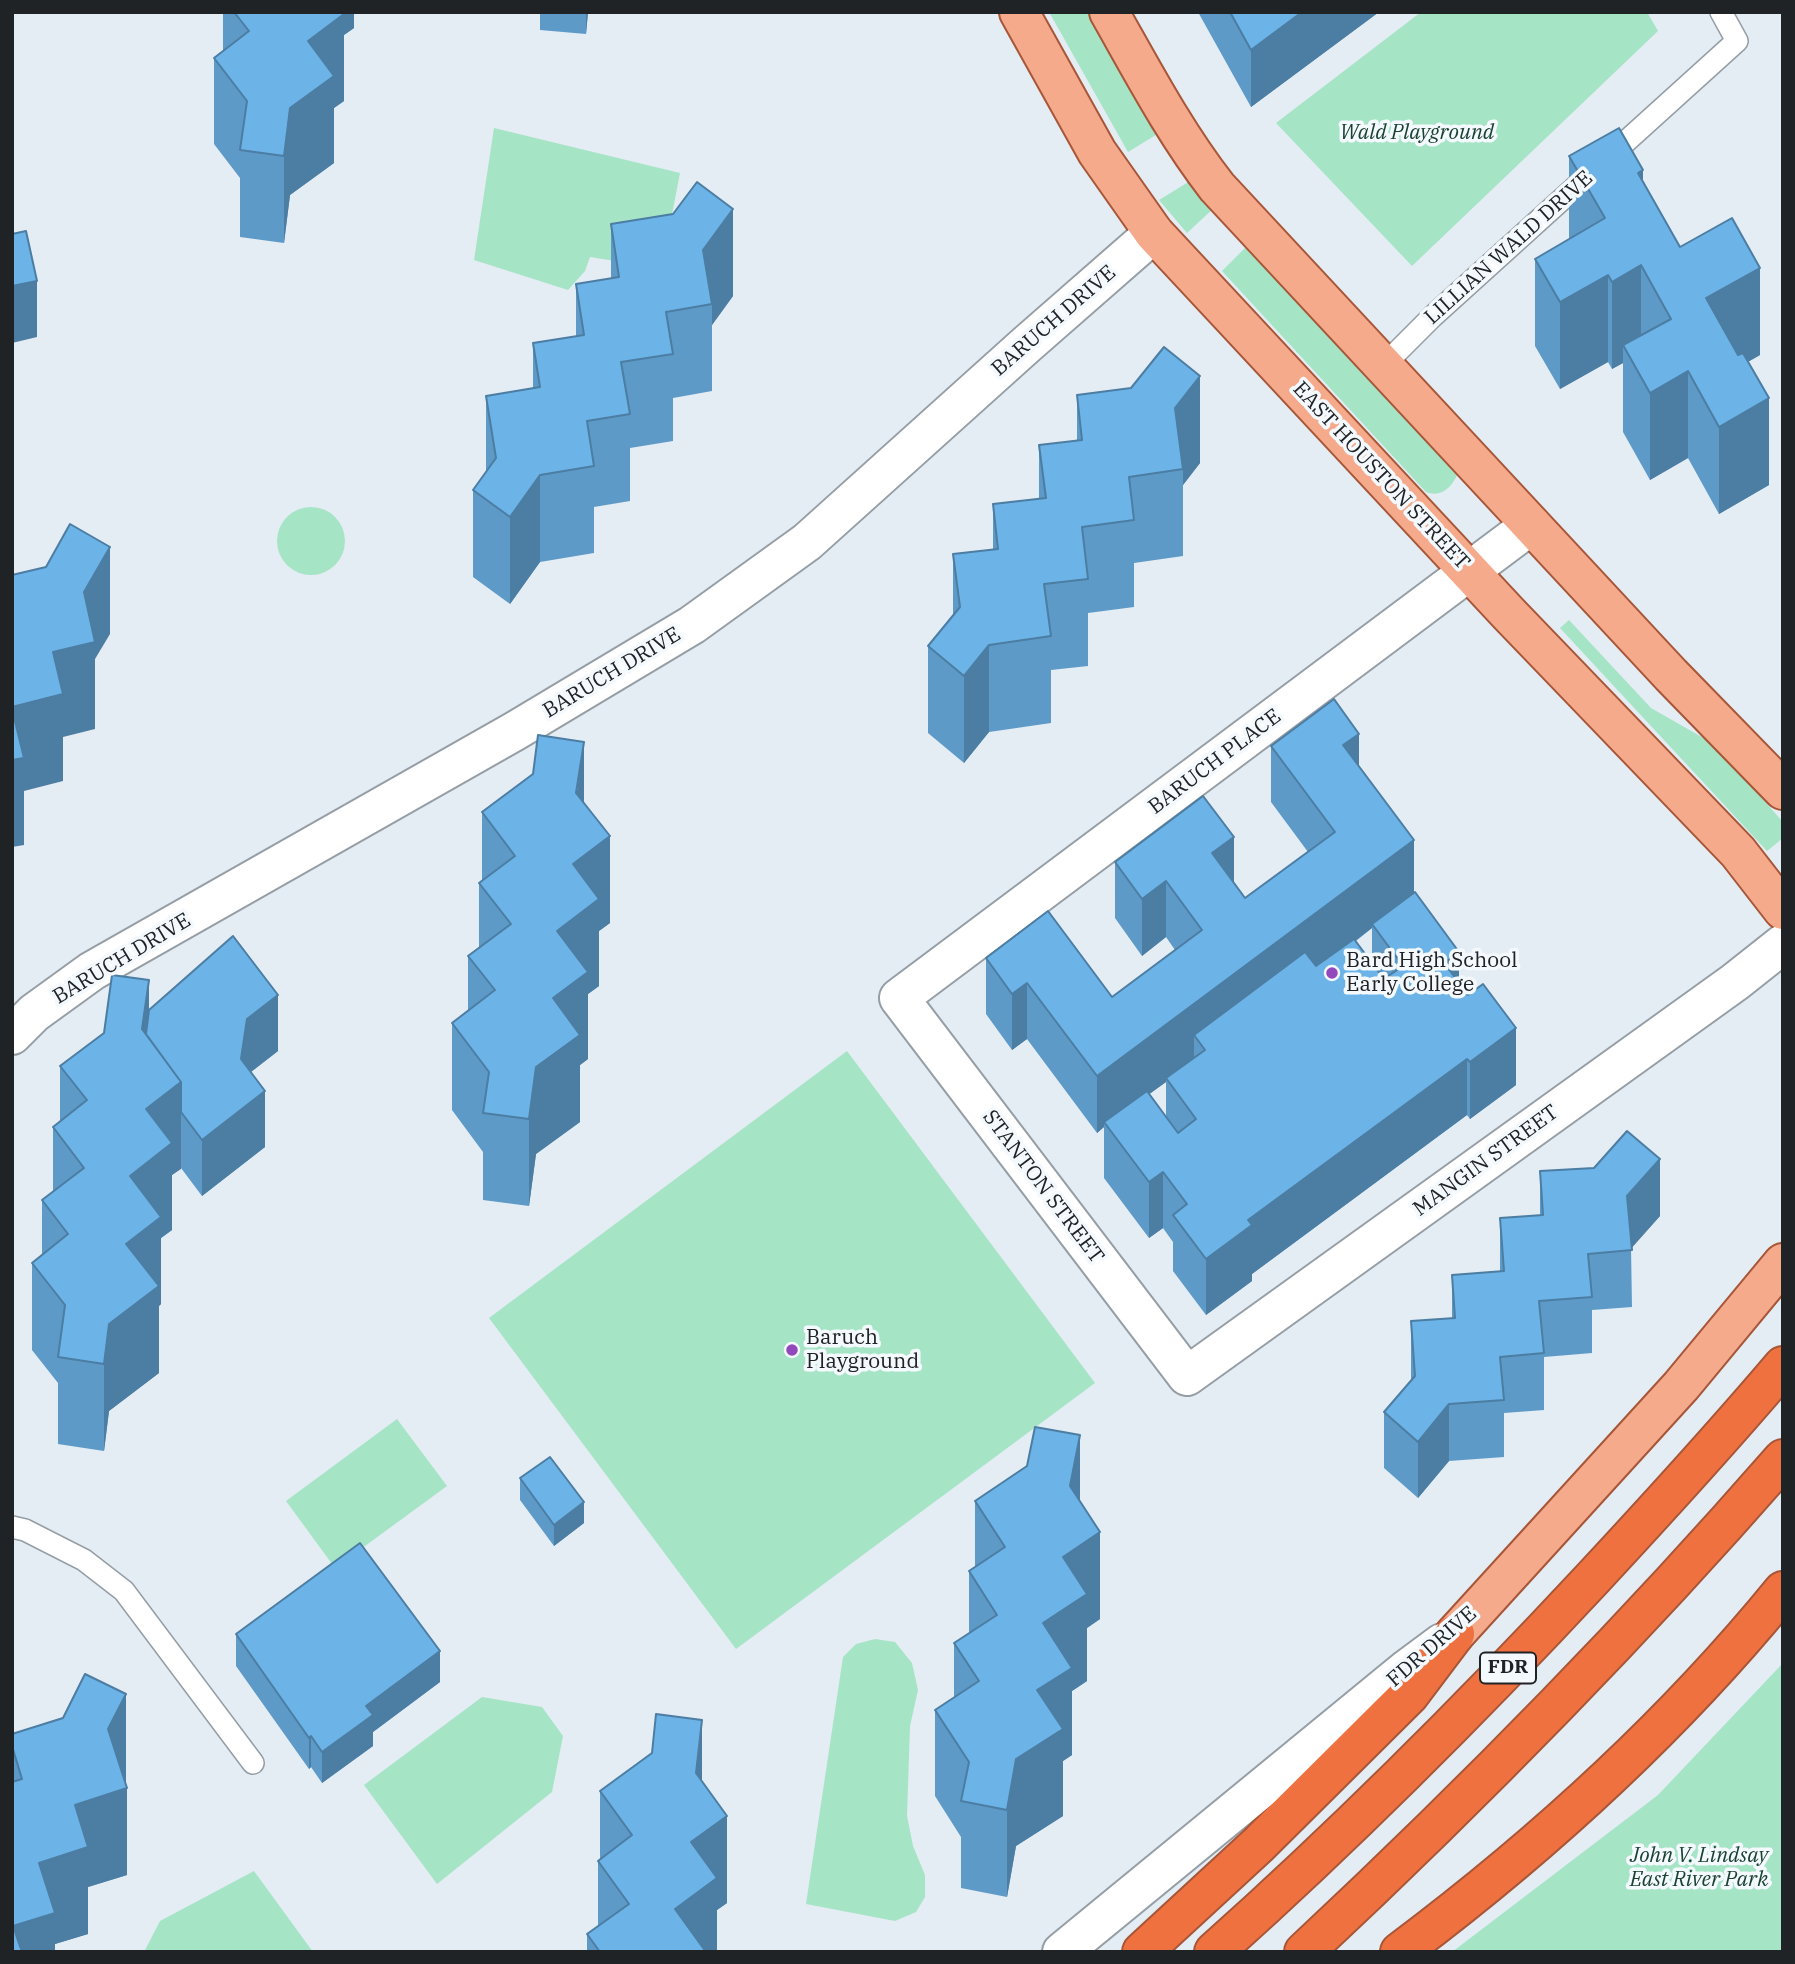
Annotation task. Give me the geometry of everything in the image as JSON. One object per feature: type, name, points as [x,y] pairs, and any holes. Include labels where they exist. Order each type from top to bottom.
[{"type":"highway","name":"FDR","points":[[1213,1952],[1350,1826],[1454,1724],[1661,1505],[1783,1366]]},
{"type":"highway","name":"FDR","points":[[1304,1952],[1469,1794],[1574,1688],[1675,1581],[1783,1459]]},
{"type":"highway","points":[[1400,1952],[1485,1887],[1595,1789],[1719,1664],[1783,1591]]},
{"type":"highway","points":[[1142,1952],[1258,1845],[1409,1695],[1455,1634]]},
{"type":"main road","name":"EAST HOUSTON STREET","points":[[1019,12],[1097,152],[1154,233],[1470,572],[1738,852],[1783,910]]},
{"type":"main road","points":[[1109,12],[1171,122],[1217,187],[1531,525],[1783,790]]},
{"type":"main road","name":"FDR DRIVE","points":[[1455,1634],[1672,1396],[1783,1263]]},
{"type":"street","name":"BARUCH DRIVE","points":[[12,1035],[34,1013],[92,971],[491,745],[692,625],[807,542],[1154,233]]},
{"type":"street","name":"BARUCH PLACE","points":[[899,998],[1531,525]]},
{"type":"street","name":"MANGIN STREET","points":[[1187,1376],[1735,982],[1783,944]]},
{"type":"street","name":"STANTON STREET","points":[[899,998],[1187,1376]]},
{"type":"street","name":"FDR DRIVE","points":[[1062,1952],[1407,1669],[1455,1634]]},
{"type":"lane","name":"LILLIAN WALD DRIVE","points":[[1383,366],[1432,317],[1737,41],[1721,12]]},
{"type":"lane","points":[[12,1527],[25,1530],[84,1560],[124,1591],[253,1763]]},
{"type":"green space","points":[[1049,12],[1091,12],[1159,133],[1128,152]]},
{"type":"green space","name":"Wald Playground","points":[[1421,12],[1647,12],[1658,31],[1412,266],[1276,123]]},
{"type":"green space","points":[[494,128],[680,173],[664,256],[640,265],[590,257],[585,271],[568,290],[474,260]]},
{"type":"green space","points":[[1190,181],[1215,207],[1187,233],[1159,200]]},
{"type":"green space","points":[[1249,244],[1458,473],[1446,490],[1437,494],[1426,492],[1222,271]]},
{"type":"green space","points":[[311,507],[324,510],[335,517],[342,528],[345,541],[342,554],[335,565],[324,572],[311,575],[298,572],[287,565],[280,554],[277,541],[280,528],[287,517],[298,510]]},
{"type":"green space","points":[[1569,620],[1651,708],[1714,744],[1783,822],[1783,838],[1767,851],[1560,628]]},
{"type":"green space","name":"Baruch Playground","points":[[847,1051],[1095,1383],[736,1649],[489,1318]]},
{"type":"green space","points":[[397,1419],[447,1486],[335,1568],[286,1501]]},
{"type":"green space","points":[[875,1639],[895,1642],[912,1663],[918,1690],[910,1726],[907,1816],[913,1846],[925,1875],[925,1897],[916,1912],[895,1921],[806,1904],[843,1657],[856,1644]]},
{"type":"green space","name":"John V. Lindsay East River Park","points":[[1783,1663],[1783,1952],[1452,1952],[1658,1795]]},
{"type":"green space","points":[[482,1697],[542,1707],[563,1736],[552,1792],[437,1884],[364,1785]]},
{"type":"green space","points":[[254,1871],[313,1952],[144,1952],[160,1921]]},
{"type":"building","points":[[234,12],[344,14],[308,41],[334,76],[290,108],[284,156],[240,150],[247,101],[214,58],[249,31]]},
{"type":"building","points":[[1230,12],[1302,12],[1251,50]]},
{"type":"building","points":[[1619,128],[1643,170],[1638,173],[1680,247],[1732,218],[1760,268],[1706,298],[1738,355],[1743,353],[1769,398],[1719,427],[1688,371],[1650,393],[1623,345],[1671,319],[1641,265],[1612,282],[1608,275],[1560,302],[1535,259],[1605,218],[1569,156]]},
{"type":"building","points":[[697,182],[733,209],[703,250],[712,304],[666,312],[673,354],[621,362],[630,414],[587,421],[594,466],[540,475],[510,517],[473,490],[496,458],[486,396],[540,387],[533,343],[584,335],[576,284],[619,277],[611,224],[673,214]]},
{"type":"building","points":[[26,231],[37,281],[12,286],[12,234]]},
{"type":"building","points":[[1164,347],[1200,376],[1175,408],[1183,469],[1129,477],[1134,520],[1082,527],[1088,579],[1044,584],[1051,636],[989,645],[964,676],[928,646],[960,607],[953,554],[998,549],[993,504],[1046,498],[1039,445],[1082,440],[1077,395],[1131,388]]},
{"type":"building","points":[[70,524],[110,547],[84,592],[95,642],[53,652],[63,694],[12,707],[12,575],[46,567]]},
{"type":"building","points":[[1334,699],[1359,734],[1343,745],[1414,840],[1097,1076],[1027,983],[1012,994],[986,958],[1048,911],[1112,997],[1202,930],[1166,881],[1142,899],[1115,862],[1203,796],[1234,837],[1212,853],[1245,898],[1335,832],[1271,746]]},
{"type":"building","points":[[12,709],[24,758],[12,760]]},
{"type":"building","points":[[538,735],[584,742],[576,793],[610,836],[573,864],[599,899],[557,931],[588,972],[553,998],[580,1035],[536,1067],[529,1119],[483,1113],[489,1072],[452,1023],[495,990],[468,956],[511,924],[479,883],[515,856],[482,812],[533,774]]},
{"type":"building","points":[[1415,892],[1459,952],[1444,963],[1468,995],[1483,984],[1516,1028],[1470,1062],[1467,1059],[1248,1220],[1252,1225],[1206,1259],[1173,1215],[1187,1204],[1163,1172],[1149,1182],[1104,1122],[1147,1091],[1178,1133],[1196,1119],[1166,1078],[1205,1050],[1194,1035],[1305,952],[1316,966],[1354,939],[1384,979],[1403,966],[1372,924]]},
{"type":"building","points":[[233,936],[278,995],[247,1019],[241,1059],[265,1091],[202,1140],[181,1112],[181,1082],[146,1034],[149,1010]]},
{"type":"building","points":[[112,975],[149,980],[142,1029],[181,1082],[146,1109],[172,1143],[130,1176],[161,1217],[126,1244],[159,1286],[109,1324],[104,1364],[58,1357],[65,1305],[32,1263],[68,1234],[42,1200],[84,1168],[53,1127],[87,1100],[60,1066],[104,1033]]},
{"type":"building","points":[[1627,1131],[1660,1159],[1627,1196],[1632,1250],[1588,1254],[1592,1297],[1539,1301],[1544,1353],[1500,1357],[1504,1400],[1449,1404],[1418,1442],[1384,1412],[1415,1376],[1411,1321],[1455,1318],[1452,1275],[1504,1271],[1500,1218],[1543,1215],[1540,1171],[1594,1168]]},
{"type":"building","points":[[1035,1427],[1080,1435],[1070,1486],[1100,1532],[1063,1557],[1087,1594],[1043,1623],[1072,1668],[1037,1690],[1063,1729],[1016,1759],[1007,1810],[961,1801],[969,1762],[935,1710],[979,1681],[954,1643],[997,1615],[969,1571],[1005,1547],[975,1501],[1027,1466]]},
{"type":"building","points":[[550,1457],[584,1502],[554,1525],[520,1478]]},
{"type":"building","points":[[360,1543],[440,1651],[366,1706],[373,1715],[322,1752],[311,1736],[309,1738],[236,1634]]},
{"type":"building","points":[[85,1674],[126,1694],[108,1729],[127,1788],[75,1805],[88,1847],[39,1863],[55,1913],[13,1926],[22,1952],[12,1952],[12,1782],[22,1779],[12,1746],[12,1734],[63,1718]]},
{"type":"building","points":[[656,1714],[702,1720],[696,1773],[727,1816],[691,1842],[717,1878],[675,1909],[706,1952],[600,1952],[587,1934],[629,1904],[598,1861],[632,1835],[600,1791],[652,1753]]},
{"type":"place","name":"Bard High School Early College","points":[[1332,973]]},
{"type":"place","name":"Baruch Playground","points":[[792,1350]]}]
